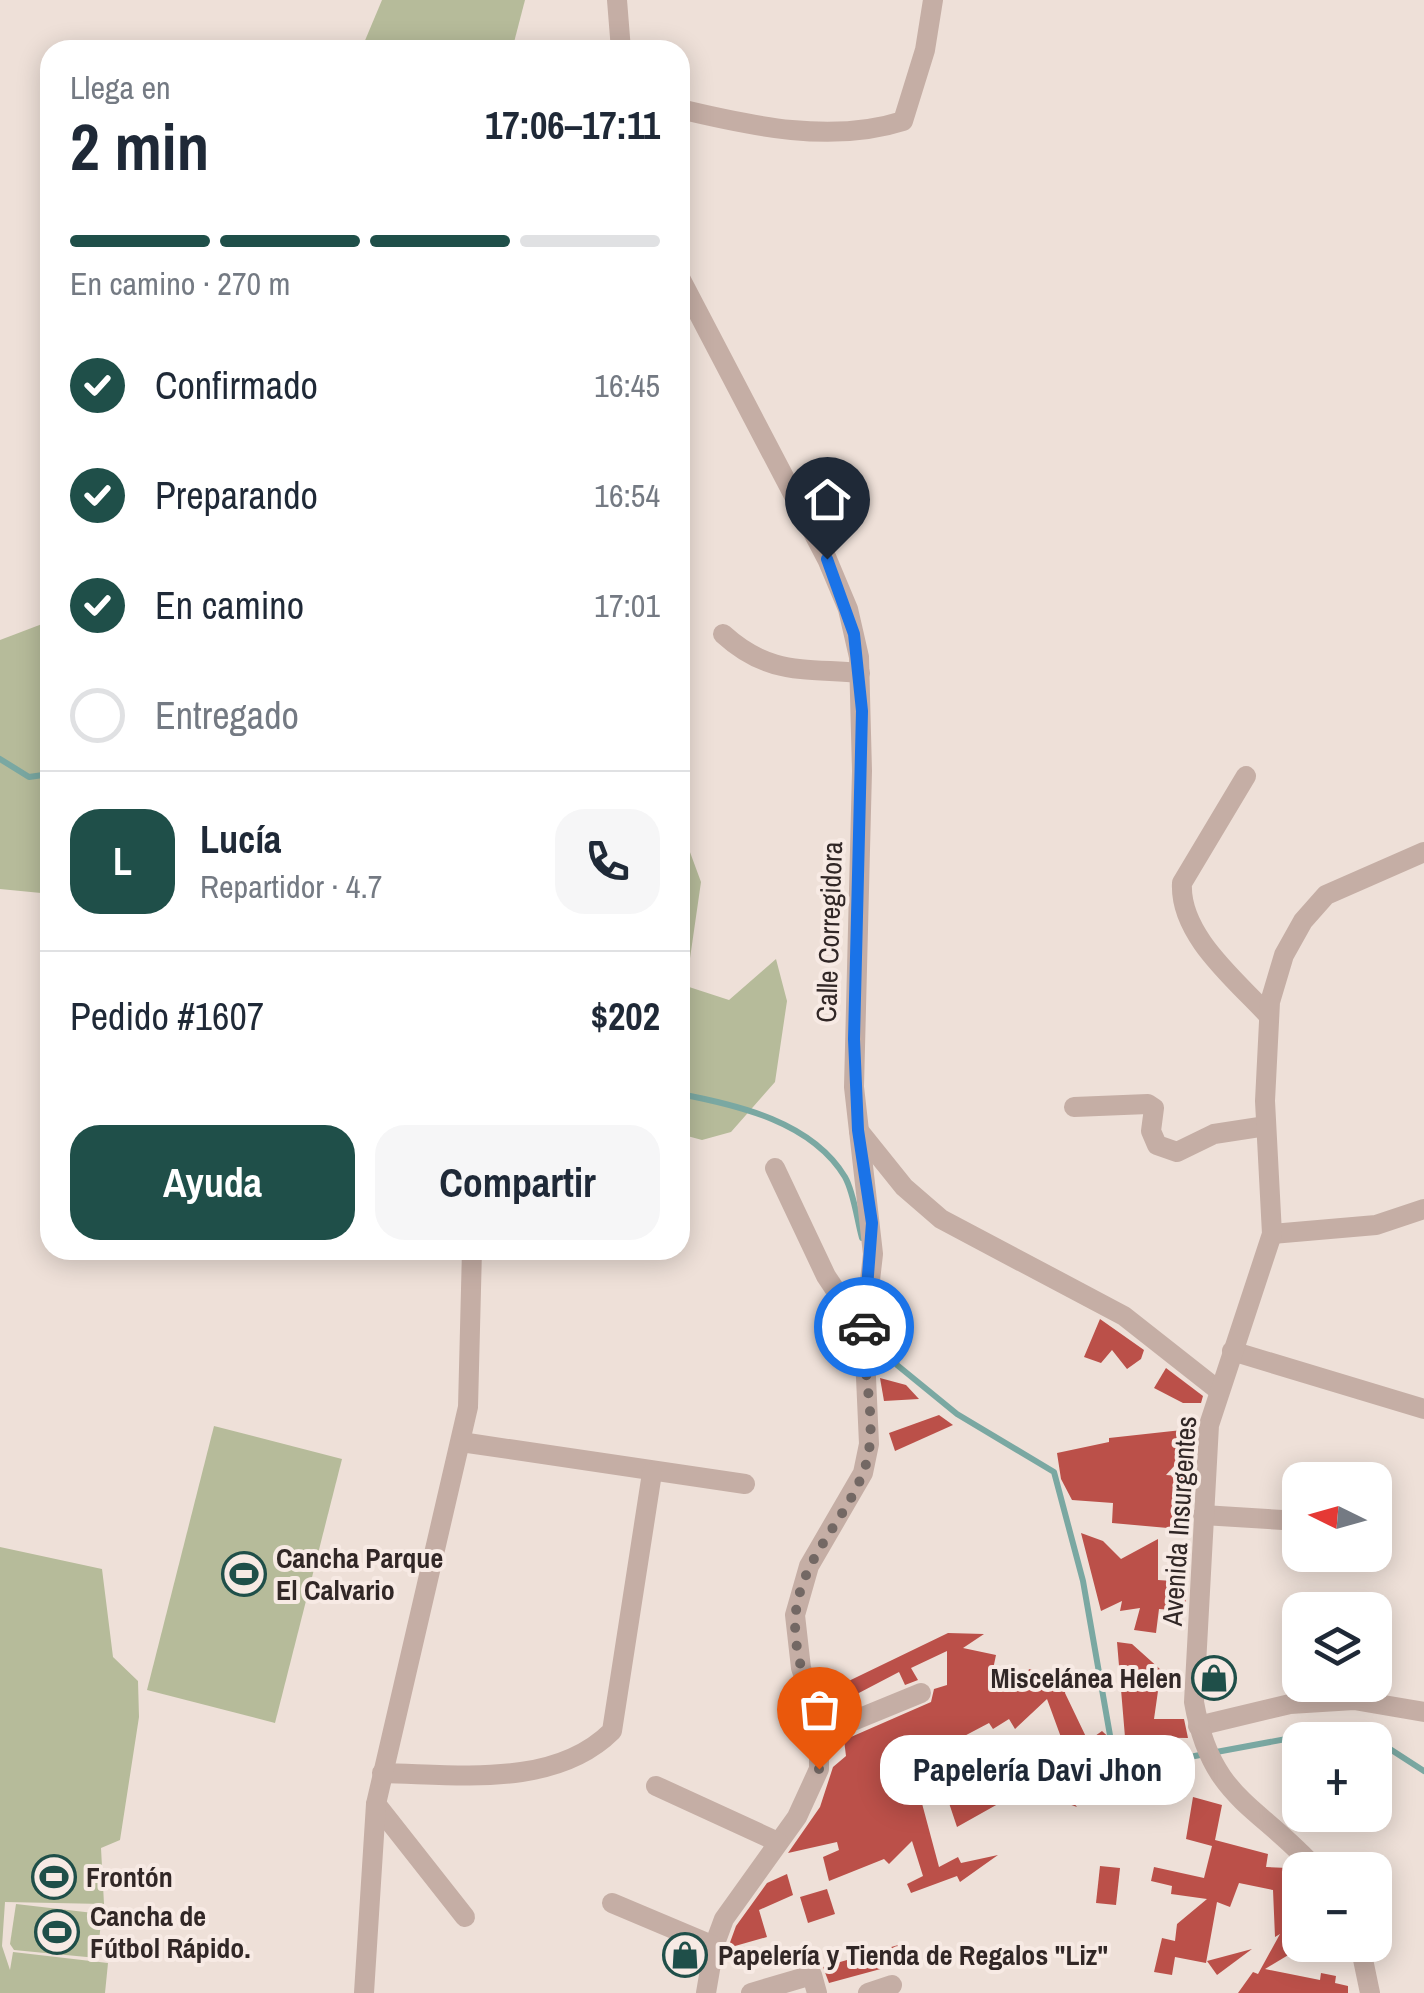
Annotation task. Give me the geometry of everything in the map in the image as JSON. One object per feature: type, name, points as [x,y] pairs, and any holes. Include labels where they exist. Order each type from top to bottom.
[{"type":"street","points":[[617,0],[619,40]]},
{"type":"street","points":[[690,111],[812,132],[867,133],[903,121],[925,50],[934,0]]},
{"type":"street","name":"Calle Corregidora","points":[[690,297],[827,559],[848,608],[860,673],[862,770],[854,1039],[858,1130],[870,1196],[873,1254],[864,1333],[869,1444],[863,1473],[808,1566],[796,1615],[801,1668],[821,1734],[819,1769],[812,1793],[736,1897],[714,1946],[706,1993]]},
{"type":"street","points":[[723,634],[750,659],[770,666],[860,673]]},
{"type":"street","points":[[1246,776],[1182,883],[1182,898],[1205,946],[1268,1015]]},
{"type":"street","name":"Avenida Insurgentes","points":[[1199,1734],[1194,1702],[1206,1453],[1218,1390],[1272,1234],[1266,1126],[1268,1015],[1284,955],[1303,921],[1326,896],[1424,852]]},
{"type":"street","points":[[1074,1107],[1148,1104],[1154,1108],[1151,1131],[1157,1145],[1177,1152],[1214,1134],[1266,1126]]},
{"type":"street","points":[[858,1130],[904,1187],[941,1219],[1124,1316],[1218,1390]]},
{"type":"street","points":[[775,1168],[826,1276],[864,1333]]},
{"type":"street","points":[[1272,1234],[1376,1225],[1424,1209]]},
{"type":"street","points":[[364,1993],[376,1804],[462,1442],[471,1370],[472,1260]]},
{"type":"street","points":[[1232,1351],[1424,1409]]},
{"type":"street","points":[[462,1442],[745,1484]]},
{"type":"street","points":[[382,1773],[506,1775],[584,1752],[612,1731],[652,1473]]},
{"type":"street","points":[[1203,1515],[1282,1520]]},
{"type":"street","points":[[821,1734],[921,1693]]},
{"type":"street","points":[[1298,1852],[1218,1774],[1199,1734],[1290,1704],[1354,1700],[1424,1712]]},
{"type":"street","points":[[656,1786],[778,1842]]},
{"type":"street","points":[[376,1804],[465,1918]]},
{"type":"street","points":[[612,1903],[714,1946]]},
{"type":"street","points":[[1364,1962],[1370,1993]]},
{"type":"street","points":[[751,1993],[812,1976],[817,1993]]},
{"type":"street","points":[[868,1993],[892,1985]]},
{"type":"green space","points":[[382,0],[525,0],[515,40],[365,40]]},
{"type":"green space","points":[[40,625],[40,893],[0,889],[0,640]]},
{"type":"green space","points":[[690,852],[701,882],[690,958]]},
{"type":"green space","points":[[776,959],[787,1001],[775,1082],[731,1132],[702,1140],[690,1137],[690,987],[729,1000]]},
{"type":"green space","name":"Cancha Parque El Calvario","points":[[214,1426],[342,1459],[275,1723],[147,1690]]},
{"type":"green space","points":[[0,1547],[102,1569],[113,1657],[138,1681],[139,1717],[120,1840],[101,1848],[104,1904],[5,1902],[2,1946],[10,1970],[13,1952],[108,1963],[105,1993],[0,1993]]},
{"type":"green space","name":"Cancha de Fútbol Rápido.","points":[[16,1904],[102,1914],[97,1958],[14,1950],[10,1944]]},
{"type":"building","points":[[1100,1319],[1144,1350],[1141,1359],[1127,1369],[1112,1350],[1101,1363],[1084,1357]]},
{"type":"building","points":[[1166,1368],[1203,1396],[1201,1403],[1183,1403],[1154,1388]]},
{"type":"building","points":[[880,1378],[906,1385],[919,1399],[884,1401]]},
{"type":"building","points":[[939,1415],[953,1425],[895,1451],[889,1433]]},
{"type":"building","points":[[1193,1432],[1194,1444],[1166,1475],[1192,1477],[1190,1524],[1179,1522],[1179,1529],[1112,1523],[1113,1503],[1072,1500],[1061,1479],[1057,1453],[1109,1442],[1109,1438]]},
{"type":"building","points":[[1081,1533],[1103,1541],[1121,1559],[1158,1539],[1158,1580],[1187,1582],[1185,1611],[1159,1609],[1156,1633],[1134,1630],[1140,1608],[1120,1611],[1122,1601],[1101,1611]]},
{"type":"building","points":[[948,1633],[984,1634],[963,1648],[996,1655],[992,1674],[1026,1678],[1029,1669],[1067,1681],[1065,1693],[1088,1741],[1102,1731],[1116,1744],[1109,1768],[1099,1764],[1085,1803],[1047,1699],[1015,1729],[1009,1719],[993,1729],[989,1723],[953,1742],[971,1782],[1022,1765],[1030,1786],[957,1827],[943,1785],[952,1780],[937,1750],[932,1753],[930,1746],[909,1753],[912,1763],[890,1774],[907,1802],[920,1796],[939,1867],[958,1857],[961,1863],[998,1855],[960,1882],[957,1876],[911,1893],[907,1884],[923,1876],[912,1841],[889,1864],[884,1859],[829,1881],[823,1857],[839,1850],[837,1842],[788,1853],[820,1807],[833,1767],[846,1756],[844,1740],[931,1702],[934,1689],[947,1685],[947,1651],[911,1668],[918,1680],[905,1685],[899,1672],[834,1706],[830,1690]]},
{"type":"building","points":[[1117,1642],[1132,1644],[1161,1670],[1154,1719],[1184,1719],[1188,1738],[1125,1737]]},
{"type":"building","points":[[1050,1774],[1077,1807],[1030,1790]]},
{"type":"building","points":[[1193,1797],[1222,1805],[1215,1840],[1268,1854],[1266,1867],[1282,1868],[1282,1959],[1265,1969],[1320,1980],[1321,1973],[1336,1976],[1335,1983],[1348,1986],[1348,1993],[1238,1993],[1253,1972],[1258,1974],[1280,1934],[1275,1937],[1273,1890],[1239,1883],[1230,1907],[1217,1902],[1206,1963],[1175,1957],[1172,1975],[1154,1972],[1162,1938],[1175,1941],[1177,1924],[1207,1899],[1171,1894],[1172,1886],[1151,1881],[1154,1867],[1204,1878],[1212,1846],[1186,1839]]},
{"type":"building","points":[[1100,1866],[1120,1868],[1116,1905],[1096,1903]]},
{"type":"building","points":[[787,1874],[793,1895],[759,1910],[767,1937],[728,1948],[736,1926],[767,1883]]},
{"type":"building","points":[[827,1889],[835,1914],[808,1923],[800,1897]]},
{"type":"building","points":[[905,1943],[910,1961],[829,1983],[823,1967]]},
{"type":"building","points":[[1252,1949],[1217,1975],[1207,1961]]},
{"type":"waterway","points":[[0,759],[29,777],[40,775]]},
{"type":"waterway","points":[[690,1096],[772,1119],[813,1142],[845,1177],[862,1238]]},
{"type":"waterway","points":[[876,1289],[897,1365],[957,1414],[1054,1472],[1083,1581],[1111,1741],[1141,1766],[1313,1734],[1376,1740],[1424,1771]]},
{"type":"way so far","points":[[819,1769],[819,1719],[801,1668],[795,1638],[796,1615],[808,1566],[863,1473],[869,1444],[864,1327]]},
{"type":"place","name":"Cancha Parque El Calvario","points":[[244,1574]]},
{"type":"place","name":"Miscelánea Helen","points":[[1214,1678]]},
{"type":"place","name":"Papelería Davi Jhon","points":[[819,1769]]},
{"type":"place","name":"Frontón","points":[[54,1877]]},
{"type":"place","name":"Cancha de Fútbol Rápido.","points":[[57,1932]]},
{"type":"place","name":"Papelería y Tienda de Regalos \"Liz\"","points":[[685,1955]]},
{"type":"route","points":[[827,559],[848,608],[854,634],[862,711],[854,1087],[870,1196],[873,1254],[864,1327]]}]
